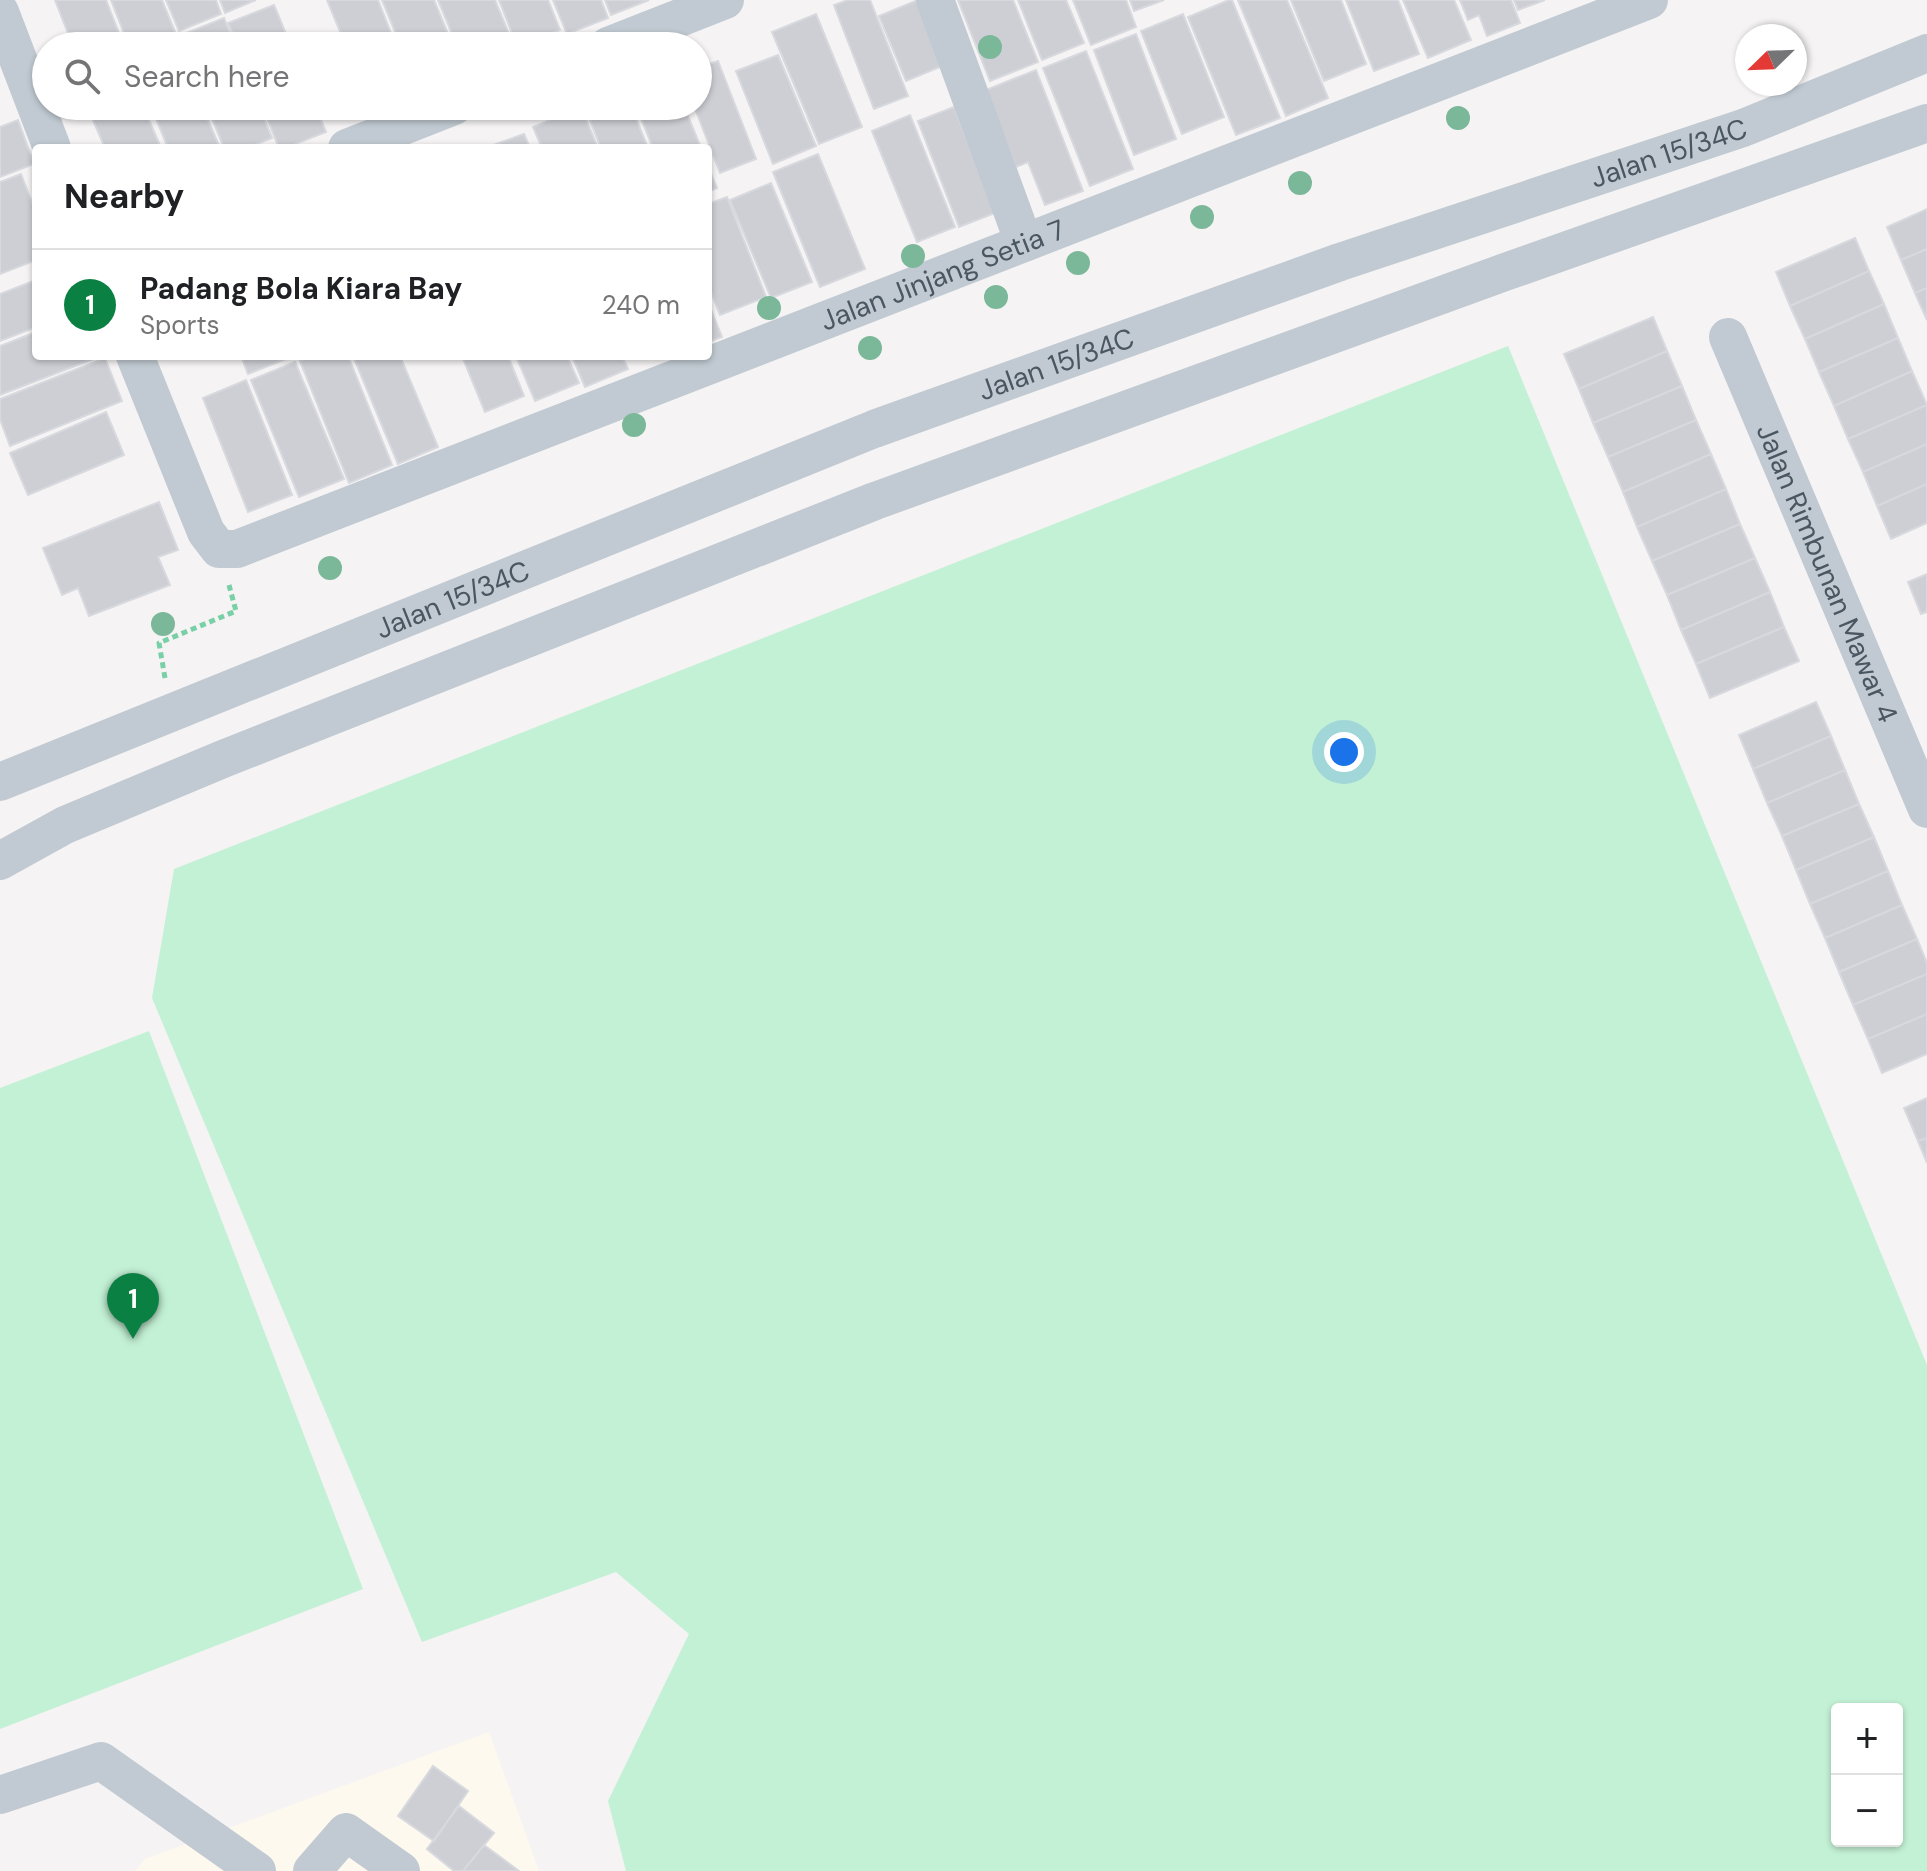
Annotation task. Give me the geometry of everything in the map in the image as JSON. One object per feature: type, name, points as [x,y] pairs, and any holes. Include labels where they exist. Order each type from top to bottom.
[{"type":"street","points":[[644,32],[725,0]]},
{"type":"street","points":[[935,0],[1024,243]]},
{"type":"street","name":"Jalan Jinjang Setia 7","points":[[228,549],[1649,0]]},
{"type":"street","points":[[0,12],[32,96]]},
{"type":"street","name":"Jalan 15/34C","points":[[0,782],[874,429],[1340,262],[1743,128],[1927,53]]},
{"type":"street","points":[[41,120],[50,144]]},
{"type":"street","points":[[357,144],[418,120]]},
{"type":"street","name":"Jalan 15/34C","points":[[0,861],[65,825],[223,759],[875,501],[1491,277],[1927,123]]},
{"type":"street","name":"Jalan Rimbunan Mawar 4","points":[[1728,337],[1927,809]]},
{"type":"street","points":[[137,360],[206,532],[228,549]]},
{"type":"street","points":[[0,1795],[101,1761],[257,1871]]},
{"type":"street","points":[[312,1871],[346,1832],[401,1871]]},
{"type":"path","points":[[183,707],[159,643],[236,611],[228,549]]},
{"type":"shaded area","points":[[489,1732],[539,1871],[135,1871],[145,1859]]},
{"type":"green space","points":[[1508,346],[1927,1365],[1927,1871],[626,1871],[608,1801],[689,1634],[616,1572],[422,1642],[152,998],[174,869]]},
{"type":"green space","points":[[149,1031],[363,1589],[0,1729],[0,1088]]},
{"type":"building","points":[[55,0],[106,0],[119,32],[68,32]]},
{"type":"building","points":[[111,0],[162,0],[175,32],[124,32]]},
{"type":"building","points":[[166,0],[216,0],[221,14],[179,31]]},
{"type":"building","points":[[220,0],[256,0],[225,13]]},
{"type":"building","points":[[327,0],[378,0],[391,32],[340,32]]},
{"type":"building","points":[[382,0],[434,0],[447,32],[395,32]]},
{"type":"building","points":[[438,0],[495,0],[508,32],[451,32]]},
{"type":"building","points":[[499,0],[548,0],[560,30],[512,32]]},
{"type":"building","points":[[553,0],[601,0],[608,18],[566,32]]},
{"type":"building","points":[[605,0],[649,0],[611,15]]},
{"type":"building","points":[[848,0],[870,0],[908,96],[874,109],[834,5]]},
{"type":"building","points":[[918,0],[947,64],[906,81],[879,16]]},
{"type":"building","points":[[958,0],[1013,0],[1038,62],[990,81]]},
{"type":"building","points":[[1018,0],[1066,0],[1084,43],[1042,60]]},
{"type":"building","points":[[1073,0],[1126,0],[1136,27],[1091,45]]},
{"type":"building","points":[[1130,0],[1164,0],[1134,11]]},
{"type":"building","points":[[1232,0],[1280,118],[1236,135],[1188,17]]},
{"type":"building","points":[[1238,0],[1287,0],[1328,98],[1286,116]]},
{"type":"building","points":[[1291,0],[1341,0],[1366,64],[1324,81]]},
{"type":"building","points":[[1346,0],[1398,0],[1419,54],[1374,71]]},
{"type":"building","points":[[1403,0],[1454,0],[1471,40],[1428,58]]},
{"type":"building","points":[[1460,0],[1511,0],[1520,23],[1487,36],[1479,15],[1468,20]]},
{"type":"building","points":[[1514,0],[1545,0],[1518,10]]},
{"type":"building","points":[[274,5],[285,32],[232,32],[228,23]]},
{"type":"building","points":[[816,14],[862,127],[819,144],[772,32]]},
{"type":"building","points":[[1183,14],[1224,117],[1182,134],[1141,31]]},
{"type":"building","points":[[224,18],[230,32],[189,32]]},
{"type":"building","points":[[1136,34],[1176,139],[1134,155],[1094,50]]},
{"type":"building","points":[[1086,51],[1133,169],[1090,186],[1043,68]]},
{"type":"building","points":[[778,55],[816,146],[773,164],[736,71]]},
{"type":"building","points":[[718,61],[756,159],[720,173],[712,144],[709,144],[699,120],[712,120],[712,63]]},
{"type":"building","points":[[1036,70],[1083,191],[1045,205],[1028,162],[1016,167],[986,90]]},
{"type":"building","points":[[954,107],[995,213],[959,227],[918,121]]},
{"type":"building","points":[[910,115],[955,227],[917,242],[872,131]]},
{"type":"building","points":[[18,120],[32,165],[0,177],[0,127]]},
{"type":"building","points":[[93,120],[149,120],[159,144],[103,144]]},
{"type":"building","points":[[157,120],[208,120],[218,144],[166,144]]},
{"type":"building","points":[[213,120],[265,120],[272,138],[257,144],[222,144]]},
{"type":"building","points":[[268,120],[321,120],[326,132],[295,144],[277,144]]},
{"type":"building","points":[[550,120],[586,120],[596,144],[540,144],[533,127]]},
{"type":"building","points":[[590,120],[637,120],[646,144],[599,144]]},
{"type":"building","points":[[642,120],[690,120],[699,144],[651,144]]},
{"type":"building","points":[[524,134],[528,144],[496,144]]},
{"type":"building","points":[[818,154],[865,269],[820,287],[773,172]]},
{"type":"building","points":[[21,174],[32,203],[32,262],[0,274],[0,182]]},
{"type":"building","points":[[771,183],[812,282],[771,298],[730,200]]},
{"type":"building","points":[[727,197],[766,297],[720,315],[712,294],[712,203]]},
{"type":"building","points":[[1927,209],[1927,249],[1901,260],[1887,227]]},
{"type":"building","points":[[1855,238],[1869,271],[1790,306],[1776,272]]},
{"type":"building","points":[[1927,249],[1927,288],[1915,293],[1901,260]]},
{"type":"building","points":[[1869,271],[1884,304],[1805,339],[1790,306]]},
{"type":"building","points":[[32,282],[32,329],[0,341],[0,294]]},
{"type":"building","points":[[1927,288],[1927,320],[1915,293]]},
{"type":"building","points":[[1884,304],[1898,338],[1819,372],[1805,339]]},
{"type":"building","points":[[712,312],[722,337],[712,341]]},
{"type":"building","points":[[1653,317],[1667,351],[1579,389],[1564,354]]},
{"type":"building","points":[[32,334],[32,360],[91,360],[0,395],[0,346]]},
{"type":"building","points":[[1898,338],[1912,371],[1834,406],[1819,372]]},
{"type":"building","points":[[1667,351],[1682,386],[1593,423],[1579,389]]},
{"type":"building","points":[[106,360],[122,401],[10,446],[0,419],[0,399]]},
{"type":"building","points":[[243,360],[283,360],[248,374]]},
{"type":"building","points":[[350,360],[392,465],[349,483],[300,361]]},
{"type":"building","points":[[355,360],[402,360],[438,447],[398,464]]},
{"type":"building","points":[[464,360],[510,360],[524,396],[485,412]]},
{"type":"building","points":[[518,360],[569,360],[579,383],[535,401]]},
{"type":"building","points":[[574,360],[624,360],[628,369],[585,387]]},
{"type":"building","points":[[295,362],[344,479],[299,497],[251,380]]},
{"type":"building","points":[[1912,371],[1927,405],[1848,439],[1834,406]]},
{"type":"building","points":[[246,380],[292,495],[248,512],[203,398]]},
{"type":"building","points":[[1682,386],[1696,420],[1608,457],[1593,423]]},
{"type":"building","points":[[1927,405],[1927,444],[1863,472],[1848,439]]},
{"type":"building","points":[[106,412],[124,455],[28,495],[10,453]]},
{"type":"building","points":[[1696,420],[1711,454],[1623,492],[1608,457]]},
{"type":"building","points":[[1927,444],[1927,484],[1877,506],[1863,472]]},
{"type":"building","points":[[1711,454],[1726,489],[1637,527],[1623,492]]},
{"type":"building","points":[[1927,484],[1927,523],[1891,539],[1877,506]]},
{"type":"building","points":[[1726,489],[1740,524],[1652,561],[1637,527]]},
{"type":"building","points":[[159,502],[178,550],[158,557],[170,585],[89,616],[78,588],[62,595],[43,548]]},
{"type":"building","points":[[1740,524],[1755,558],[1667,595],[1652,561]]},
{"type":"building","points":[[1755,558],[1770,592],[1681,630],[1667,595]]},
{"type":"building","points":[[1927,574],[1927,612],[1921,614],[1908,582]]},
{"type":"building","points":[[1770,592],[1784,627],[1696,664],[1681,630]]},
{"type":"building","points":[[1784,627],[1799,661],[1710,698],[1696,664]]},
{"type":"building","points":[[1816,702],[1831,736],[1753,769],[1739,735]]},
{"type":"building","points":[[1831,736],[1845,770],[1767,803],[1753,769]]},
{"type":"building","points":[[1845,770],[1859,804],[1782,836],[1767,803]]},
{"type":"building","points":[[1859,804],[1874,837],[1796,870],[1782,836]]},
{"type":"building","points":[[1874,837],[1888,871],[1810,904],[1796,870]]},
{"type":"building","points":[[1888,871],[1902,905],[1825,938],[1810,904]]},
{"type":"building","points":[[1902,905],[1917,939],[1839,972],[1825,938]]},
{"type":"building","points":[[1917,939],[1927,963],[1927,974],[1853,1005],[1839,972]]},
{"type":"building","points":[[1927,974],[1927,1014],[1868,1039],[1853,1005]]},
{"type":"building","points":[[1927,1014],[1927,1054],[1882,1073],[1868,1039]]},
{"type":"building","points":[[1927,1098],[1927,1138],[1918,1141],[1904,1108]]},
{"type":"building","points":[[1927,1138],[1927,1163],[1918,1141]]},
{"type":"building","points":[[433,1766],[468,1791],[434,1841],[398,1816]]},
{"type":"building","points":[[459,1806],[494,1833],[463,1871],[454,1871],[427,1849]]},
{"type":"building","points":[[484,1845],[519,1871],[463,1871]]},
{"type":"place","name":"Padang Bola Kiara Bay","points":[[133,1339]]}]
